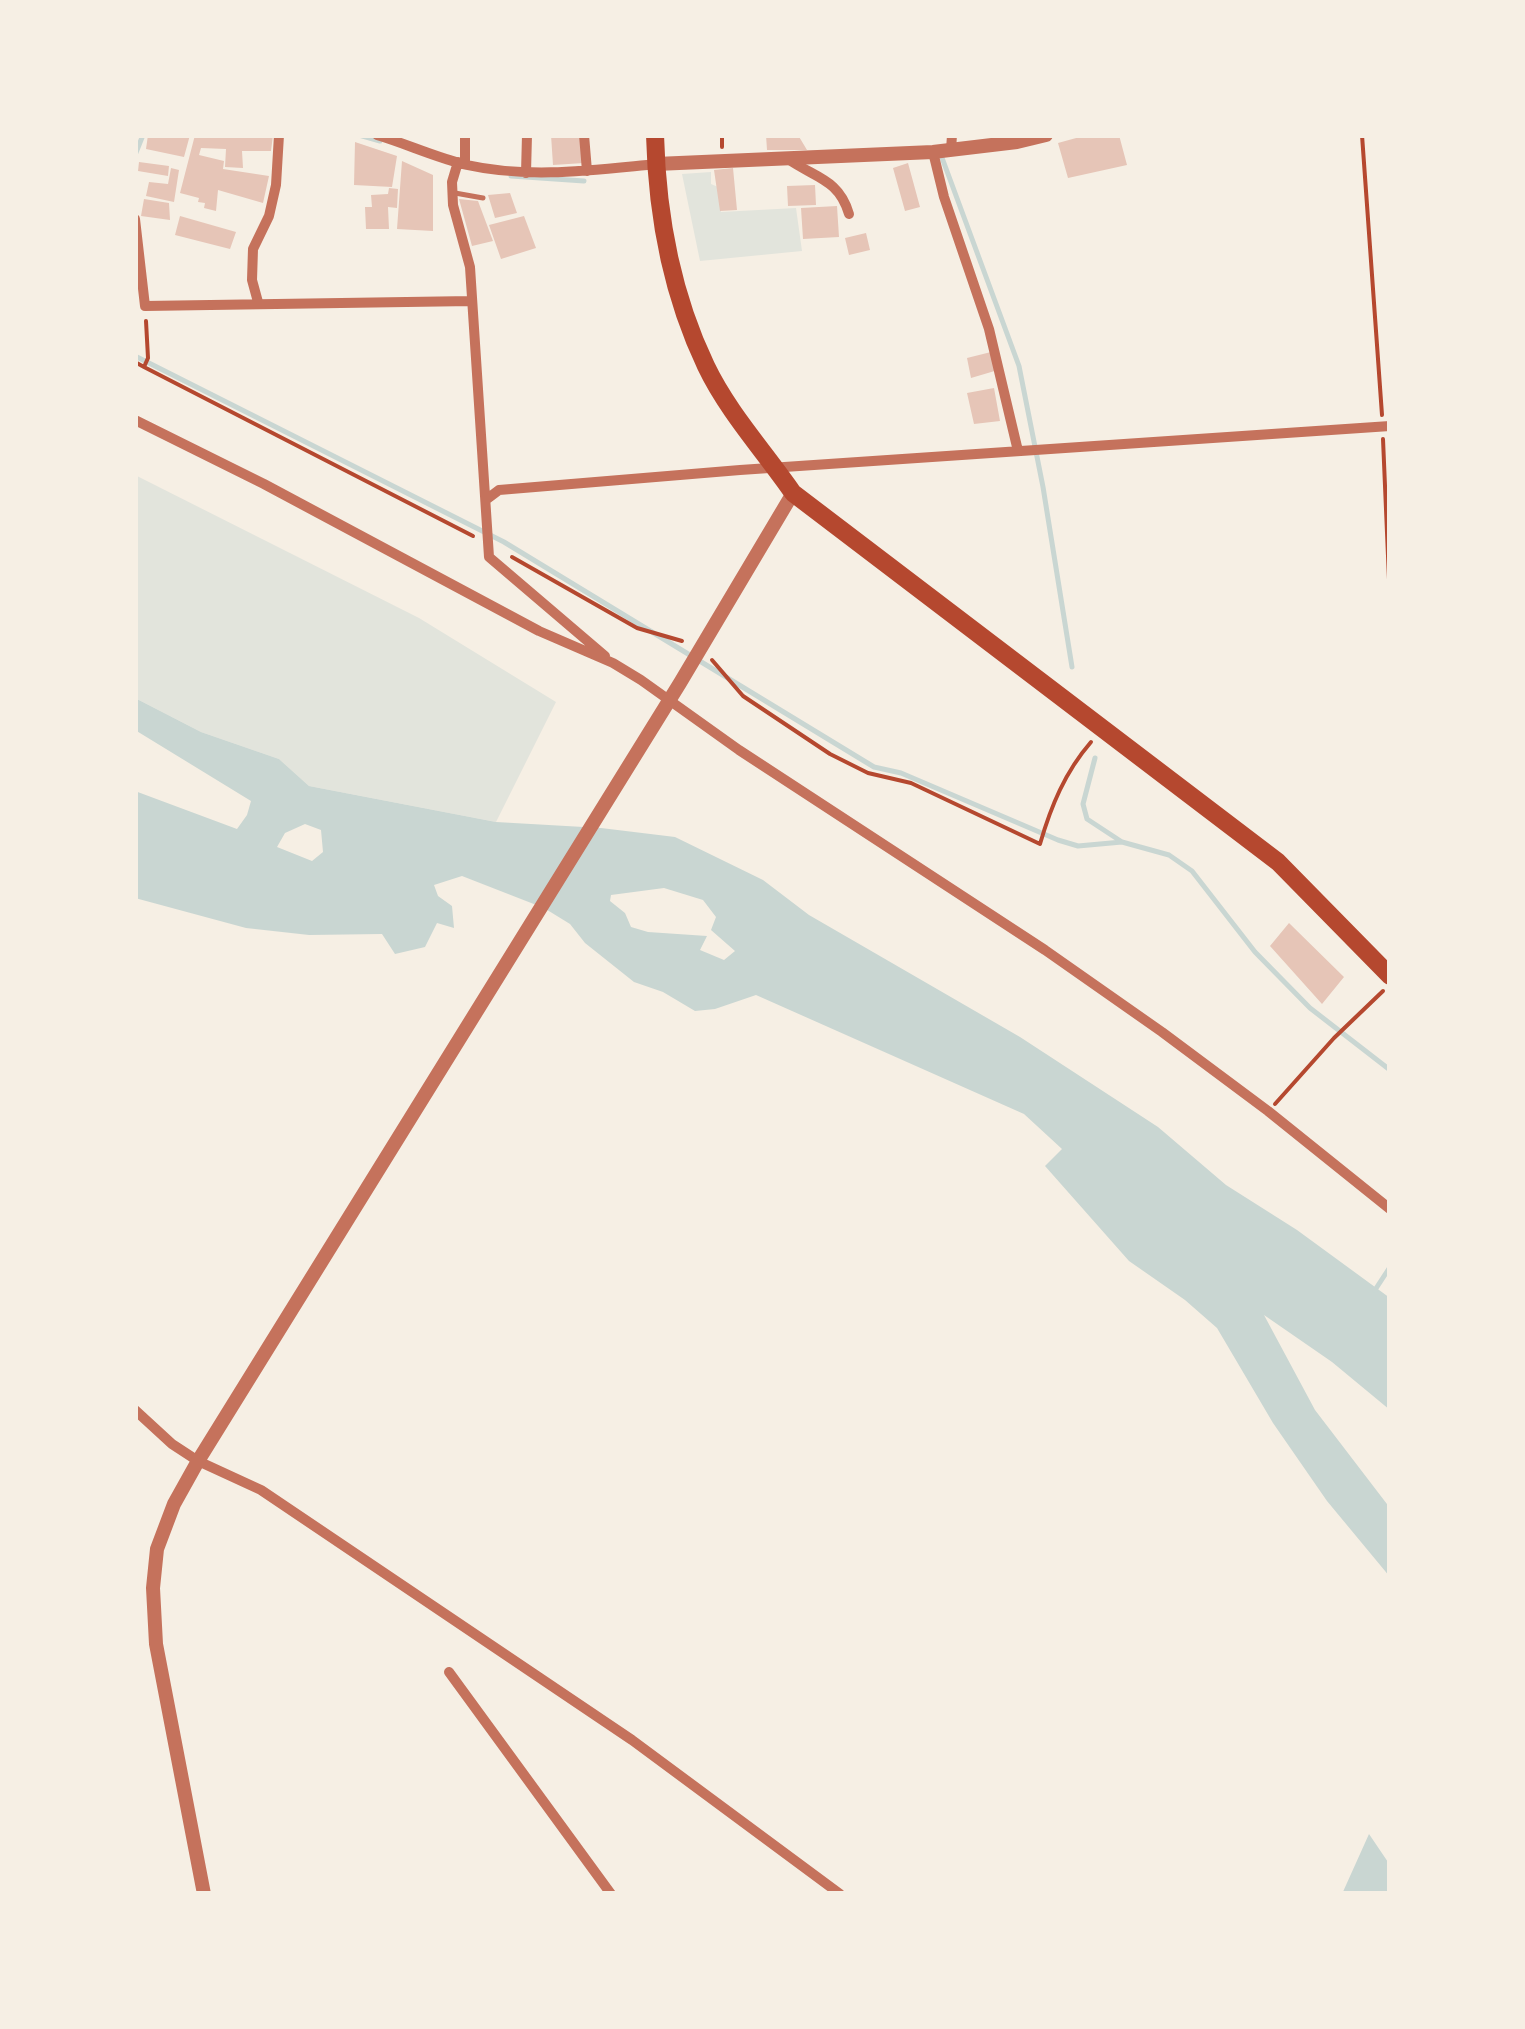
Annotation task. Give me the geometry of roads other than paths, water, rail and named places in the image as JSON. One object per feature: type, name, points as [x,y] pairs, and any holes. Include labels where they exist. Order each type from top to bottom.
[{"type":"main road","points":[[655,135],[664,233],[680,296],[706,367],[738,419],[793,493],[1278,862],[1390,976]]},
{"type":"street","points":[[258,302],[252,280],[253,248],[269,216],[276,185],[279,135]]},
{"type":"street","points":[[377,135],[400,138],[461,163],[526,172],[933,152],[952,143],[1018,142],[1046,135]]},
{"type":"street","points":[[465,135],[452,192],[470,267],[489,557],[613,664]]},
{"type":"street","points":[[526,135],[526,172]]},
{"type":"street","points":[[584,135],[587,171]]},
{"type":"street","points":[[933,152],[944,197],[989,329],[1018,451]]},
{"type":"street","points":[[787,159],[844,195],[849,214]]},
{"type":"street","points":[[135,219],[145,306],[472,300]]},
{"type":"street","points":[[135,420],[539,631],[613,664],[676,703],[739,750],[1045,950],[1268,1111],[1390,1209]]},
{"type":"street","points":[[488,500],[499,490],[1386,426]]},
{"type":"street","points":[[204,1894],[156,1644],[152,1588],[157,1549],[174,1504],[680,684],[793,493]]},
{"type":"street","points":[[135,1410],[172,1444],[198,1461],[260,1490],[632,1740],[840,1894]]},
{"type":"street","points":[[449,1672],[611,1894]]},
{"type":"lane","points":[[452,192],[483,198]]},
{"type":"waterway","points":[[135,155],[143,135]]},
{"type":"waterway","points":[[359,135],[380,141]]},
{"type":"waterway","points":[[941,155],[1019,366],[1072,667]]},
{"type":"waterway","points":[[511,176],[584,181]]},
{"type":"waterway","points":[[135,356],[504,542],[874,767],[901,773],[1058,840],[1078,846],[1122,842]]},
{"type":"waterway","points":[[1095,758],[1083,804],[1087,819],[1122,842],[1169,855],[1192,871],[1255,952],[1310,1008],[1390,1070]]},
{"type":"waterway","points":[[1375,1290],[1390,1267]]}]
